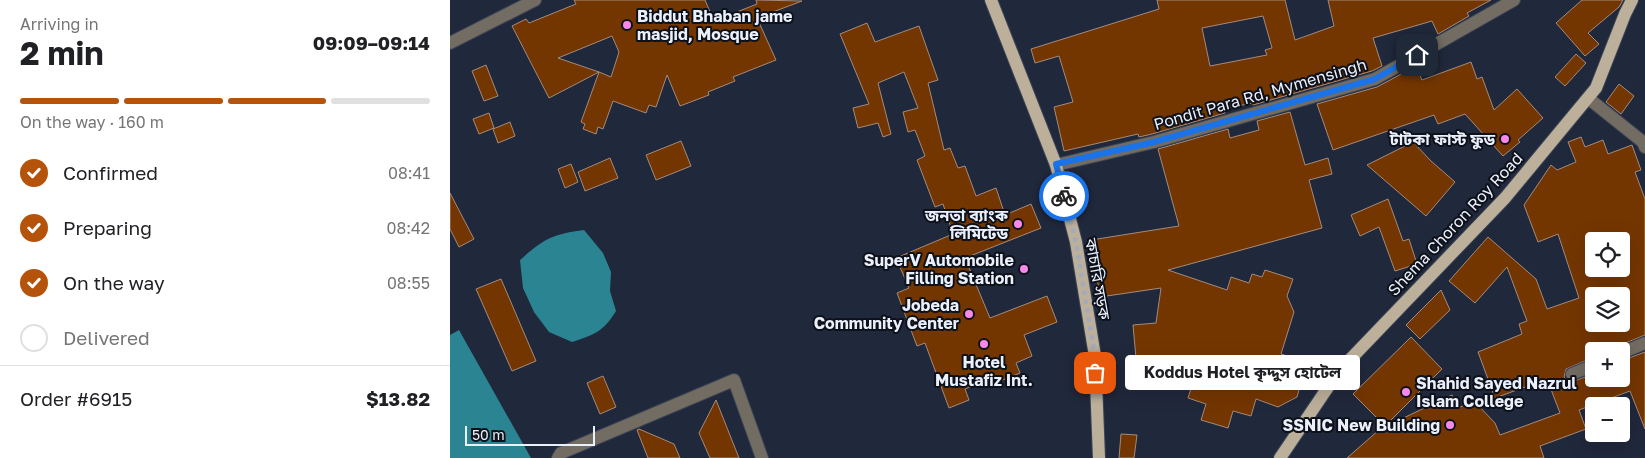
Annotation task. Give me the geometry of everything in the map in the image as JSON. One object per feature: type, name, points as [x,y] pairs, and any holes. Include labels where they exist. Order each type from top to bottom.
[{"type":"main road","name":"কাচারি সড়ক","points":[[991,0],[1056,164],[1076,242],[1095,356],[1099,458]]},
{"type":"main road","name":"Shema Choron Roy Road","points":[[1280,458],[1339,371],[1504,198],[1596,88],[1624,14],[1632,0]]},
{"type":"street","points":[[450,43],[535,0]]},
{"type":"street","name":"Pondit Para Rd, Mymensingh","points":[[1056,164],[1154,142],[1375,79],[1514,0]]},
{"type":"street","points":[[1588,98],[1643,142],[1645,147]]},
{"type":"street","points":[[1630,349],[1645,343]]},
{"type":"street","points":[[1572,374],[1585,369]]},
{"type":"street","points":[[558,458],[561,453],[734,380],[762,458]]},
{"type":"shaded area","points":[[584,230],[603,253],[611,272],[610,291],[616,311],[603,328],[572,342],[549,332],[534,312],[523,288],[520,260],[542,242],[564,233]]},
{"type":"shaded area","points":[[459,330],[531,458],[450,458],[450,335]]},
{"type":"building","points":[[574,0],[705,0],[714,21],[757,4],[756,0],[802,1],[757,18],[776,60],[733,77],[735,81],[708,92],[709,95],[680,106],[667,75],[656,107],[649,105],[646,113],[613,101],[603,129],[598,127],[596,134],[583,129],[585,124],[581,122],[599,72],[549,98],[512,26],[526,19],[529,23],[576,4]],"holes":[[[612,36],[619,52],[611,77],[558,58]]]},
{"type":"building","points":[[1157,0],[1285,0],[1295,40],[1334,26],[1328,0],[1491,0],[1467,13],[1469,16],[1438,34],[1432,21],[1373,38],[1382,66],[1372,71],[1253,105],[1252,103],[1224,109],[1225,113],[1152,134],[1139,137],[1138,134],[1064,151],[1054,107],[1073,102],[1059,56],[1035,63],[1031,49],[1159,9]],"holes":[[[1263,16],[1272,48],[1265,50],[1267,55],[1210,66],[1202,28]]]},
{"type":"building","points":[[1582,0],[1623,0],[1619,7],[1588,33],[1599,44],[1585,56],[1556,23]]},
{"type":"building","points":[[867,23],[875,42],[919,26],[938,80],[928,83],[944,150],[950,148],[958,168],[965,166],[976,196],[996,188],[1005,215],[1031,204],[1041,228],[965,258],[990,318],[1047,296],[1057,322],[1024,335],[1032,356],[1016,363],[1020,373],[1000,381],[998,376],[965,389],[969,400],[949,408],[925,343],[917,346],[897,293],[909,288],[896,258],[953,234],[943,204],[935,207],[917,160],[925,156],[915,130],[908,132],[903,112],[918,108],[904,72],[878,83],[891,134],[883,137],[878,123],[858,128],[853,108],[869,104],[840,34]]},
{"type":"building","points":[[1576,54],[1586,63],[1565,86],[1555,77]]},
{"type":"building","points":[[1471,62],[1477,79],[1482,77],[1494,110],[1517,89],[1543,118],[1518,140],[1520,142],[1503,156],[1465,114],[1438,124],[1434,115],[1333,150],[1317,104],[1377,87],[1416,66],[1422,80]]},
{"type":"building","points":[[486,65],[498,96],[484,101],[472,71]]},
{"type":"building","points":[[1619,84],[1634,96],[1621,114],[1606,102]]},
{"type":"building","points":[[1290,112],[1305,165],[1328,158],[1332,174],[1309,180],[1322,228],[1168,270],[1227,290],[1231,277],[1249,283],[1252,274],[1262,277],[1265,270],[1293,279],[1287,296],[1294,312],[1281,354],[1307,362],[1297,397],[1278,407],[1256,399],[1251,416],[1233,411],[1228,428],[1201,420],[1206,404],[1188,398],[1194,379],[1177,374],[1167,356],[1136,358],[1133,325],[1156,323],[1161,288],[1100,297],[1091,240],[1179,226],[1158,149],[1228,129],[1230,138],[1259,130],[1257,121]]},
{"type":"building","points":[[489,113],[494,128],[479,134],[473,119]]},
{"type":"building","points":[[510,122],[515,136],[498,143],[493,129]]},
{"type":"building","points":[[1581,137],[1585,147],[1603,140],[1608,154],[1632,145],[1641,170],[1635,172],[1645,199],[1645,335],[1628,342],[1585,342],[1585,361],[1566,369],[1564,377],[1571,382],[1585,377],[1585,387],[1630,387],[1630,358],[1645,352],[1645,429],[1630,391],[1614,397],[1585,397],[1585,408],[1579,410],[1585,429],[1540,446],[1544,458],[1347,458],[1380,429],[1452,395],[1458,408],[1474,401],[1495,423],[1500,435],[1560,413],[1547,379],[1495,398],[1478,352],[1522,334],[1519,324],[1527,321],[1507,267],[1475,303],[1449,281],[1488,237],[1536,279],[1547,309],[1579,298],[1558,234],[1538,242],[1524,205],[1551,165],[1557,170],[1576,162],[1568,142]]},
{"type":"building","points":[[681,141],[691,166],[656,180],[646,155]]},
{"type":"building","points":[[1413,142],[1455,182],[1426,216],[1367,165]]},
{"type":"building","points":[[610,158],[618,178],[585,191],[578,172]]},
{"type":"building","points":[[571,164],[578,182],[565,188],[558,169]]},
{"type":"building","points":[[450,193],[474,239],[459,247],[450,229]]},
{"type":"building","points":[[1388,199],[1403,241],[1409,239],[1417,264],[1395,271],[1379,227],[1360,236],[1351,215]]},
{"type":"building","points":[[501,279],[536,361],[512,371],[476,289]]},
{"type":"building","points":[[1441,290],[1450,310],[1420,339],[1406,325]]},
{"type":"building","points":[[1411,337],[1442,369],[1385,426],[1353,394]]},
{"type":"building","points":[[603,376],[616,407],[600,414],[587,383]]},
{"type":"building","points":[[716,400],[739,458],[710,458],[699,433]]},
{"type":"building","points":[[639,429],[674,444],[680,458],[648,458],[637,430]]},
{"type":"building","points":[[1121,434],[1137,435],[1134,458],[1119,458]]},
{"type":"way so far","points":[[1064,196],[1076,242],[1095,356],[1095,373]]},
{"type":"place","name":"Biddut Bhaban jame masjid, Mosque","points":[[627,25]]},
{"type":"place","name":"টাটকা ফাস্ট ফুড","points":[[1505,139]]},
{"type":"place","name":"জনতা ব্যাংক লিমিটেড","points":[[1018,224]]},
{"type":"place","name":"SuperV Automobile Filling Station","points":[[1024,269]]},
{"type":"place","name":"Jobeda Community Center","points":[[969,314]]},
{"type":"place","name":"Hotel Mustafiz Int.","points":[[984,344]]},
{"type":"place","name":"Koddus Hotel কৃদ্দুস হোটেল","points":[[1095,373]]},
{"type":"place","name":"Shahid Sayed Nazrul Islam College","points":[[1406,392]]},
{"type":"place","name":"SSNIC New Building","points":[[1450,425]]},
{"type":"route","points":[[1064,196],[1056,164],[1154,142],[1375,79],[1417,55]]}]
